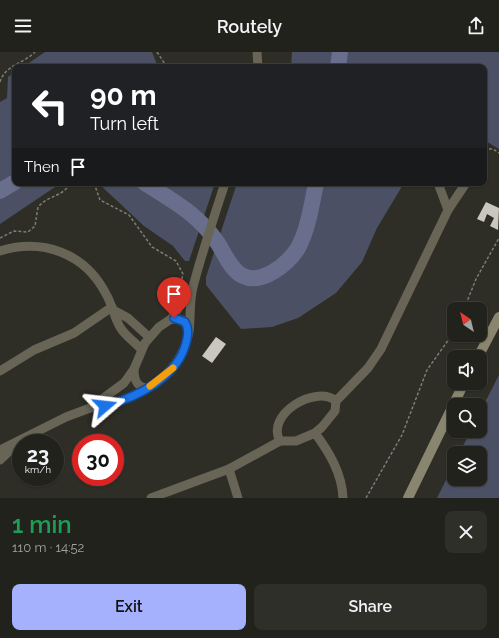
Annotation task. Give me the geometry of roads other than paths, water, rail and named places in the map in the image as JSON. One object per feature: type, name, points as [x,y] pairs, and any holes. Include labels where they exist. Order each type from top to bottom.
[{"type":"main road","points":[[482,350],[499,317]]},
{"type":"main road","points":[[408,498],[461,390]]},
{"type":"street","points":[[257,52],[258,64]]},
{"type":"street","points":[[30,434],[66,417],[90,408],[120,402],[147,388],[167,375],[175,366],[181,356],[188,333],[192,289],[224,186]]},
{"type":"street","points":[[439,186],[448,210]]},
{"type":"street","points":[[151,498],[229,469],[280,441],[292,442],[315,433],[332,415],[336,408],[336,401],[368,368],[381,349],[448,210],[464,186]]},
{"type":"street","points":[[0,251],[30,245],[57,250],[77,260],[92,274],[106,293],[120,327],[141,349]]},
{"type":"street","points":[[90,408],[124,383],[134,369],[141,349],[149,337],[170,319],[192,289]]},
{"type":"street","points":[[113,309],[128,318],[149,337]]},
{"type":"street","points":[[0,371],[34,350],[74,333],[113,309]]},
{"type":"street","points":[[170,319],[182,320],[187,326],[188,333]]},
{"type":"street","points":[[134,369],[135,381],[138,385],[147,388]]},
{"type":"street","points":[[280,441],[276,436],[278,422],[292,407],[313,397],[328,396],[336,401]]},
{"type":"street","points":[[315,433],[334,461],[340,482],[342,498]]},
{"type":"street","points":[[0,450],[12,444]]},
{"type":"street","points":[[0,460],[12,448]]},
{"type":"street","points":[[229,469],[238,498]]},
{"type":"waterway","points":[[338,64],[340,52]]},
{"type":"waterway","points":[[0,191],[12,184]]},
{"type":"waterway","points":[[150,186],[175,202],[202,224],[210,232],[235,270],[239,274],[250,278],[258,278],[274,271],[294,254],[307,225],[315,186]]}]
